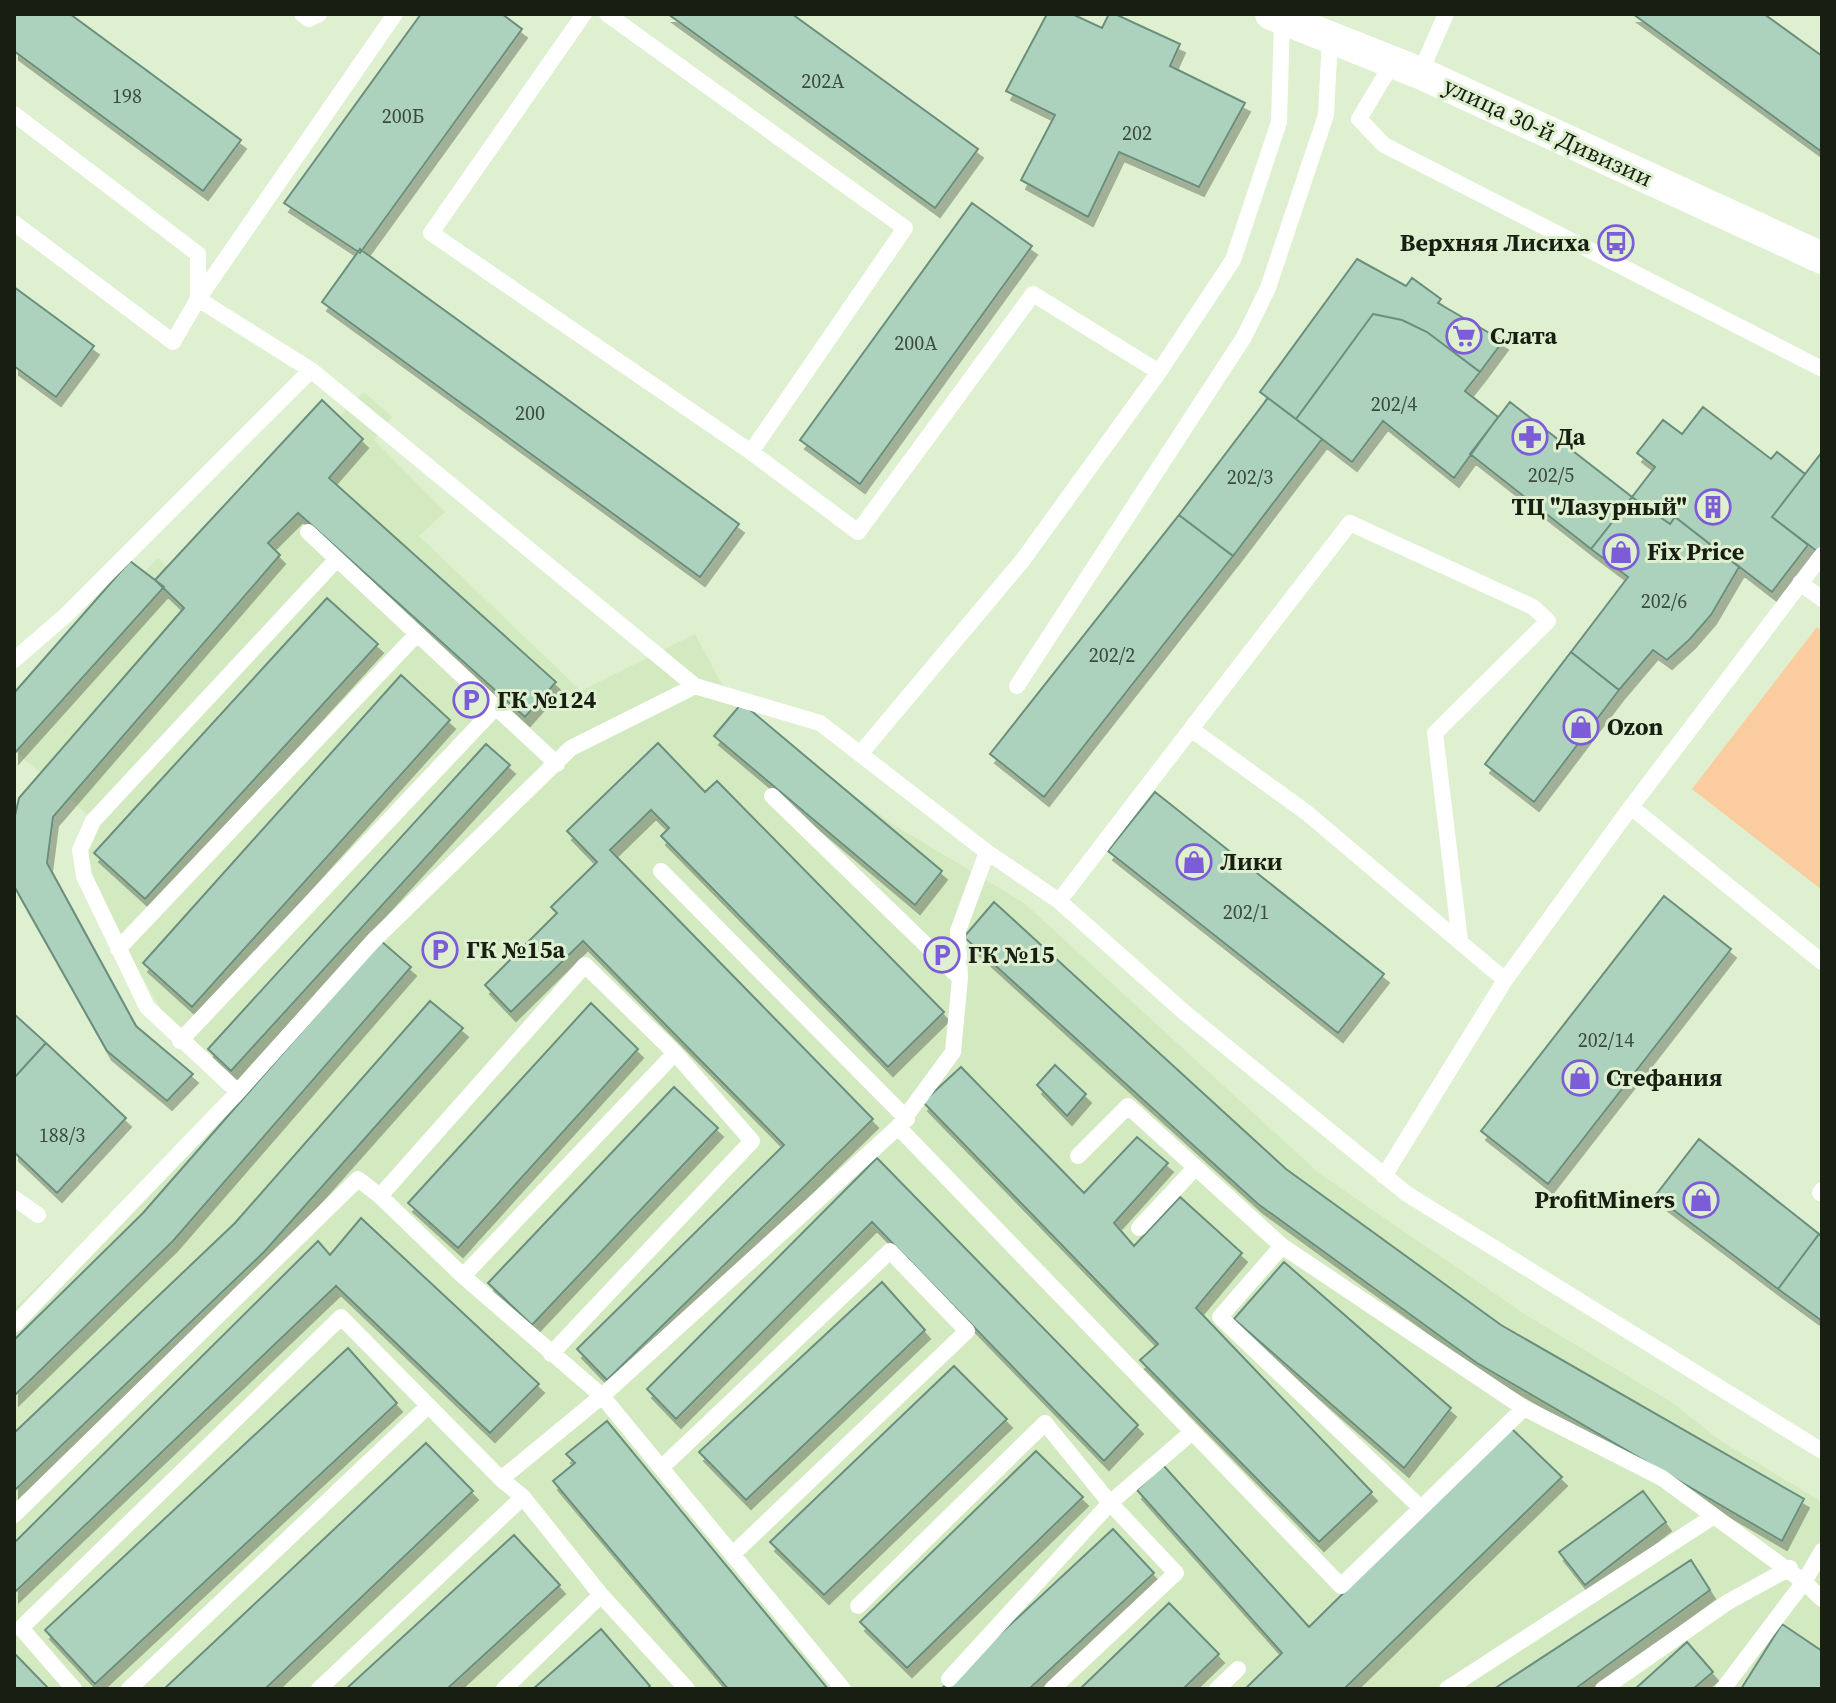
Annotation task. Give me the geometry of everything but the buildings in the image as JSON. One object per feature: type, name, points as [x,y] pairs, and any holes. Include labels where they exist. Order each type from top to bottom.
[{"type":"street","name":"улица 30-й Дивизии","points":[[1277,17],[1406,67],[1822,258]]},
{"type":"lane","points":[[302,14],[309,19],[319,14]]},
{"type":"lane","points":[[14,223],[173,342],[198,299],[395,14]]},
{"type":"lane","points":[[584,14],[431,233],[751,452],[858,532],[1033,294],[1159,372]]},
{"type":"lane","points":[[607,14],[905,228],[751,452]]},
{"type":"lane","points":[[1446,14],[1406,67],[1359,119],[1384,145],[1822,369]]},
{"type":"lane","points":[[860,754],[1022,561],[1159,372],[1233,260],[1279,122],[1277,17]]},
{"type":"lane","points":[[1017,686],[1244,337],[1268,288],[1326,115],[1330,38]]},
{"type":"lane","points":[[14,114],[198,254],[198,299]]},
{"type":"lane","points":[[198,299],[311,370],[695,686],[820,723],[987,852],[1059,901],[1185,1013],[1407,1194],[1822,1451]]},
{"type":"lane","points":[[14,660],[66,615],[311,370]]},
{"type":"lane","points":[[1059,901],[1350,523],[1533,607],[1548,621],[1435,733],[1460,941]]},
{"type":"lane","points":[[308,532],[557,764]]},
{"type":"lane","points":[[1384,1176],[1505,980],[1631,807],[1822,555]]},
{"type":"lane","points":[[238,1092],[147,1007],[84,876],[80,850],[93,821],[337,559]]},
{"type":"lane","points":[[1800,583],[1822,599]]},
{"type":"lane","points":[[118,949],[417,634]]},
{"type":"lane","points":[[14,1325],[238,1092],[373,941],[571,748],[695,686]]},
{"type":"lane","points":[[180,1041],[496,707]]},
{"type":"lane","points":[[1191,729],[1307,813],[1505,980]]},
{"type":"lane","points":[[772,796],[960,978]]},
{"type":"lane","points":[[1631,807],[1822,962]]},
{"type":"lane","points":[[501,1479],[602,1396],[903,1123],[953,1052],[960,978],[958,931],[987,852]]},
{"type":"lane","points":[[661,871],[1341,1586],[1524,1408]]},
{"type":"lane","points":[[380,1196],[585,965],[675,1053],[752,1141],[551,1354]]},
{"type":"lane","points":[[463,1276],[675,1053]]},
{"type":"lane","points":[[1078,1156],[1128,1106],[1282,1246],[1524,1408],[1662,1478],[1790,1568],[1822,1599]]},
{"type":"lane","points":[[1139,1228],[1195,1168]]},
{"type":"lane","points":[[14,1515],[358,1179],[380,1196],[463,1276],[602,1396],[843,1689]]},
{"type":"lane","points":[[14,1198],[38,1215]]},
{"type":"lane","points":[[1282,1246],[1220,1317],[1421,1508]]},
{"type":"lane","points":[[661,1468],[890,1251],[967,1331],[733,1554]]},
{"type":"lane","points":[[74,1689],[21,1628],[341,1317],[501,1479],[523,1497],[601,1595],[683,1687]]},
{"type":"lane","points":[[129,1689],[428,1406]]},
{"type":"lane","points":[[858,1606],[1045,1423],[1110,1503],[1176,1573],[1052,1689]]},
{"type":"lane","points":[[949,1679],[1110,1503],[1192,1432]]},
{"type":"lane","points":[[319,1689],[523,1497]]},
{"type":"lane","points":[[1447,1689],[1714,1516]]},
{"type":"lane","points":[[1723,1689],[1804,1582],[1822,1551]]},
{"type":"lane","points":[[1603,1689],[1728,1602],[1790,1568]]},
{"type":"lane","points":[[504,1689],[601,1595]]},
{"type":"lane","points":[[1217,1689],[1238,1669]]},
{"type":"shaded area","points":[[364,392],[392,417],[374,440],[445,512],[419,536],[581,691],[695,634],[733,705],[894,825],[1024,903],[1320,1174],[1529,1317],[1671,1402],[1721,1441],[1822,1502],[1822,1689],[14,1689],[14,1309],[139,1189],[232,1085],[171,1027],[79,866],[89,816],[14,750],[53,665],[158,558],[179,578]]},
{"type":"shaded area","points":[[1817,627],[1822,631],[1822,890],[1692,789]]},
{"type":"place","name":"Верхняя Лисиха","points":[[1616,243]]},
{"type":"place","name":"Слата","points":[[1464,336]]},
{"type":"place","name":"Да","points":[[1530,437]]},
{"type":"place","name":"ТЦ \"Лазурный\"","points":[[1713,507]]},
{"type":"place","name":"Fix Price","points":[[1621,552]]},
{"type":"place","name":"ГК №124","points":[[471,700]]},
{"type":"place","name":"Ozon","points":[[1581,727]]},
{"type":"place","name":"Лики","points":[[1194,862]]},
{"type":"place","name":"ГК №15а","points":[[440,950]]},
{"type":"place","name":"ГК №15","points":[[942,955]]},
{"type":"place","name":"Стефания","points":[[1580,1078]]},
{"type":"place","name":"ProfitMiners","points":[[1701,1200]]}]
